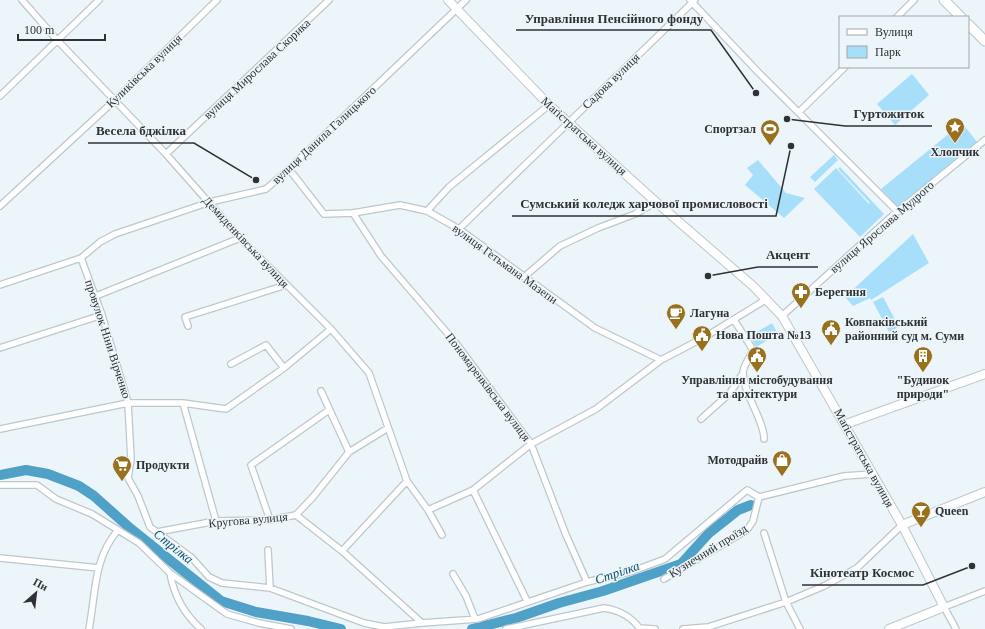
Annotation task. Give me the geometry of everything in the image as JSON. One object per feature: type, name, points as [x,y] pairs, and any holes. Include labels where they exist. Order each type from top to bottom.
[{"type":"main road","points":[[944,0],[960,16]]},
{"type":"main road","points":[[969,25],[985,41]]},
{"type":"street","name":"Демиденківська вулиця","points":[[22,0],[58,42],[115,100],[210,202],[240,238],[331,329],[369,373],[407,481],[428,510],[442,534]]},
{"type":"street","points":[[0,96],[58,42],[99,0]]},
{"type":"street","name":"Куликівська вулиця","points":[[0,206],[115,100],[217,0]]},
{"type":"street","name":"вулиця Мирослава Скорика","points":[[166,154],[329,0]]},
{"type":"street","name":"Маґістратська вулиця","points":[[448,0],[568,123],[767,299],[782,316],[846,424],[902,525],[944,607]]},
{"type":"street","name":"вулиця Данила Галицького","points":[[0,285],[81,258],[100,242],[115,234],[210,202],[266,189],[289,169],[466,0]]},
{"type":"street","points":[[898,16],[914,0]]},
{"type":"street","points":[[692,1],[798,112],[897,211]]},
{"type":"street","name":"Садова вулиця","points":[[458,229],[692,1]]},
{"type":"street","points":[[798,112],[844,68]]},
{"type":"street","points":[[426,211],[449,187],[497,150],[549,105]]},
{"type":"street","name":"вулиця Ярослава Мудрого","points":[[782,316],[897,211],[985,140]]},
{"type":"street","name":"вулиця Гетьмана Мазепи","points":[[289,169],[324,214],[353,213],[400,205],[426,211],[458,229],[595,328],[661,360]]},
{"type":"street","points":[[524,277],[560,246],[598,228],[635,214],[656,202]]},
{"type":"street","name":"Пономаренківська вулиця","points":[[353,213],[381,256],[455,342],[531,444],[566,534],[587,582]]},
{"type":"street","points":[[96,296],[240,238]]},
{"type":"street","name":"провулок Ніни Вірченко","points":[[81,258],[96,296],[128,403],[131,459],[128,478],[138,496],[150,527],[157,532]]},
{"type":"street","points":[[188,326],[186,317],[286,285]]},
{"type":"street","points":[[428,510],[473,490],[531,444],[596,409],[661,360],[734,320],[767,299]]},
{"type":"street","points":[[0,348],[102,315]]},
{"type":"street","points":[[701,419],[730,392],[743,373],[754,350],[734,320]]},
{"type":"street","points":[[0,429],[128,403],[183,404],[226,409],[284,368],[331,329]]},
{"type":"street","points":[[231,364],[266,345],[284,368]]},
{"type":"street","points":[[743,373],[752,406],[764,434],[764,440]]},
{"type":"street","points":[[846,424],[985,374]]},
{"type":"street","points":[[321,391],[328,410],[349,452]]},
{"type":"street","points":[[183,404],[216,520]]},
{"type":"street","points":[[270,520],[251,465],[328,410]]},
{"type":"street","points":[[296,515],[313,497],[349,452],[388,428]]},
{"type":"street","points":[[157,532],[192,558],[209,577],[222,583],[270,588],[364,623],[384,627],[475,619],[587,582],[633,571],[665,559],[747,490],[759,497],[844,476],[873,474]]},
{"type":"street","points":[[342,551],[407,481]]},
{"type":"street","points":[[0,485],[37,485],[56,499],[92,514],[140,543],[170,573],[228,614],[259,623],[291,629]]},
{"type":"street","points":[[473,490],[527,601]]},
{"type":"street","points":[[683,629],[708,627],[786,602],[824,586],[857,568],[902,525],[985,492]]},
{"type":"street","name":"Кузнечний проїзд","points":[[664,579],[747,530],[753,522],[759,497]]},
{"type":"street","name":"Кругова вулиця","points":[[157,532],[216,520],[270,520],[296,515],[342,551],[422,623]]},
{"type":"street","points":[[89,629],[99,568],[108,542],[118,530]]},
{"type":"street","points":[[764,533],[786,602],[800,629]]},
{"type":"street","points":[[268,550],[270,588]]},
{"type":"street","points":[[0,558],[99,568]]},
{"type":"street","points":[[170,573],[180,604],[187,615],[201,629]]},
{"type":"street","points":[[453,574],[466,596],[475,619]]},
{"type":"street","points":[[889,629],[985,591]]},
{"type":"street","points":[[944,607],[956,629]]},
{"type":"street","points":[[506,629],[604,608],[612,609],[629,617],[640,628],[656,629]]},
{"type":"green space","points":[[912,74],[929,95],[895,125],[877,104]]},
{"type":"green space","points":[[962,123],[978,143],[898,207],[881,189]]},
{"type":"green space","points":[[834,155],[838,160],[815,182],[810,177]]},
{"type":"green space","points":[[758,160],[786,193],[805,198],[784,218],[745,185],[753,175],[747,168]]},
{"type":"green space","points":[[840,167],[884,214],[860,237],[814,189],[836,168],[869,204],[870,203],[838,169]]},
{"type":"green space","points":[[913,234],[929,263],[871,300],[870,298],[853,306],[845,297]]},
{"type":"green space","points":[[883,297],[899,327],[889,332],[873,302]]},
{"type":"green space","points":[[772,323],[778,334],[756,347],[750,336]]},
{"type":"waterway","name":"Стрілка","points":[[0,475],[26,470],[48,474],[79,486],[94,496],[131,529],[221,601],[256,612],[308,621],[341,629]]},
{"type":"waterway","name":"Стрілка","points":[[472,629],[516,618],[559,603],[603,591],[681,564],[709,533],[738,510],[751,505]]},
{"type":"place","name":"Управління Пенсійного фонду","points":[[756,93]]},
{"type":"place","name":"Гуртожиток","points":[[787,119]]},
{"type":"place","name":"Хлопчик","points":[[955,144]]},
{"type":"place","name":"Спортзал","points":[[770,146]]},
{"type":"place","name":"Сумський коледж харчової промисловості","points":[[791,146]]},
{"type":"place","name":"Весела бджілка","points":[[256,180]]},
{"type":"place","name":"Акцент","points":[[708,276]]},
{"type":"place","name":"Берегиня","points":[[801,309]]},
{"type":"place","name":"Лагуна","points":[[676,330]]},
{"type":"place","name":"Ковпаківський районний суд м. Суми","points":[[831,346]]},
{"type":"place","name":"Нова Пошта №13","points":[[702,352]]},
{"type":"place","name":"Управління містобудування та архітектури","points":[[757,373]]},
{"type":"place","name":"\"Будинок природи\"","points":[[923,373]]},
{"type":"place","name":"Мотодрайв","points":[[782,477]]},
{"type":"place","name":"Продукти","points":[[122,482]]},
{"type":"place","name":"Queen","points":[[921,528]]},
{"type":"place","name":"Кінотеатр Космос","points":[[972,566]]}]
